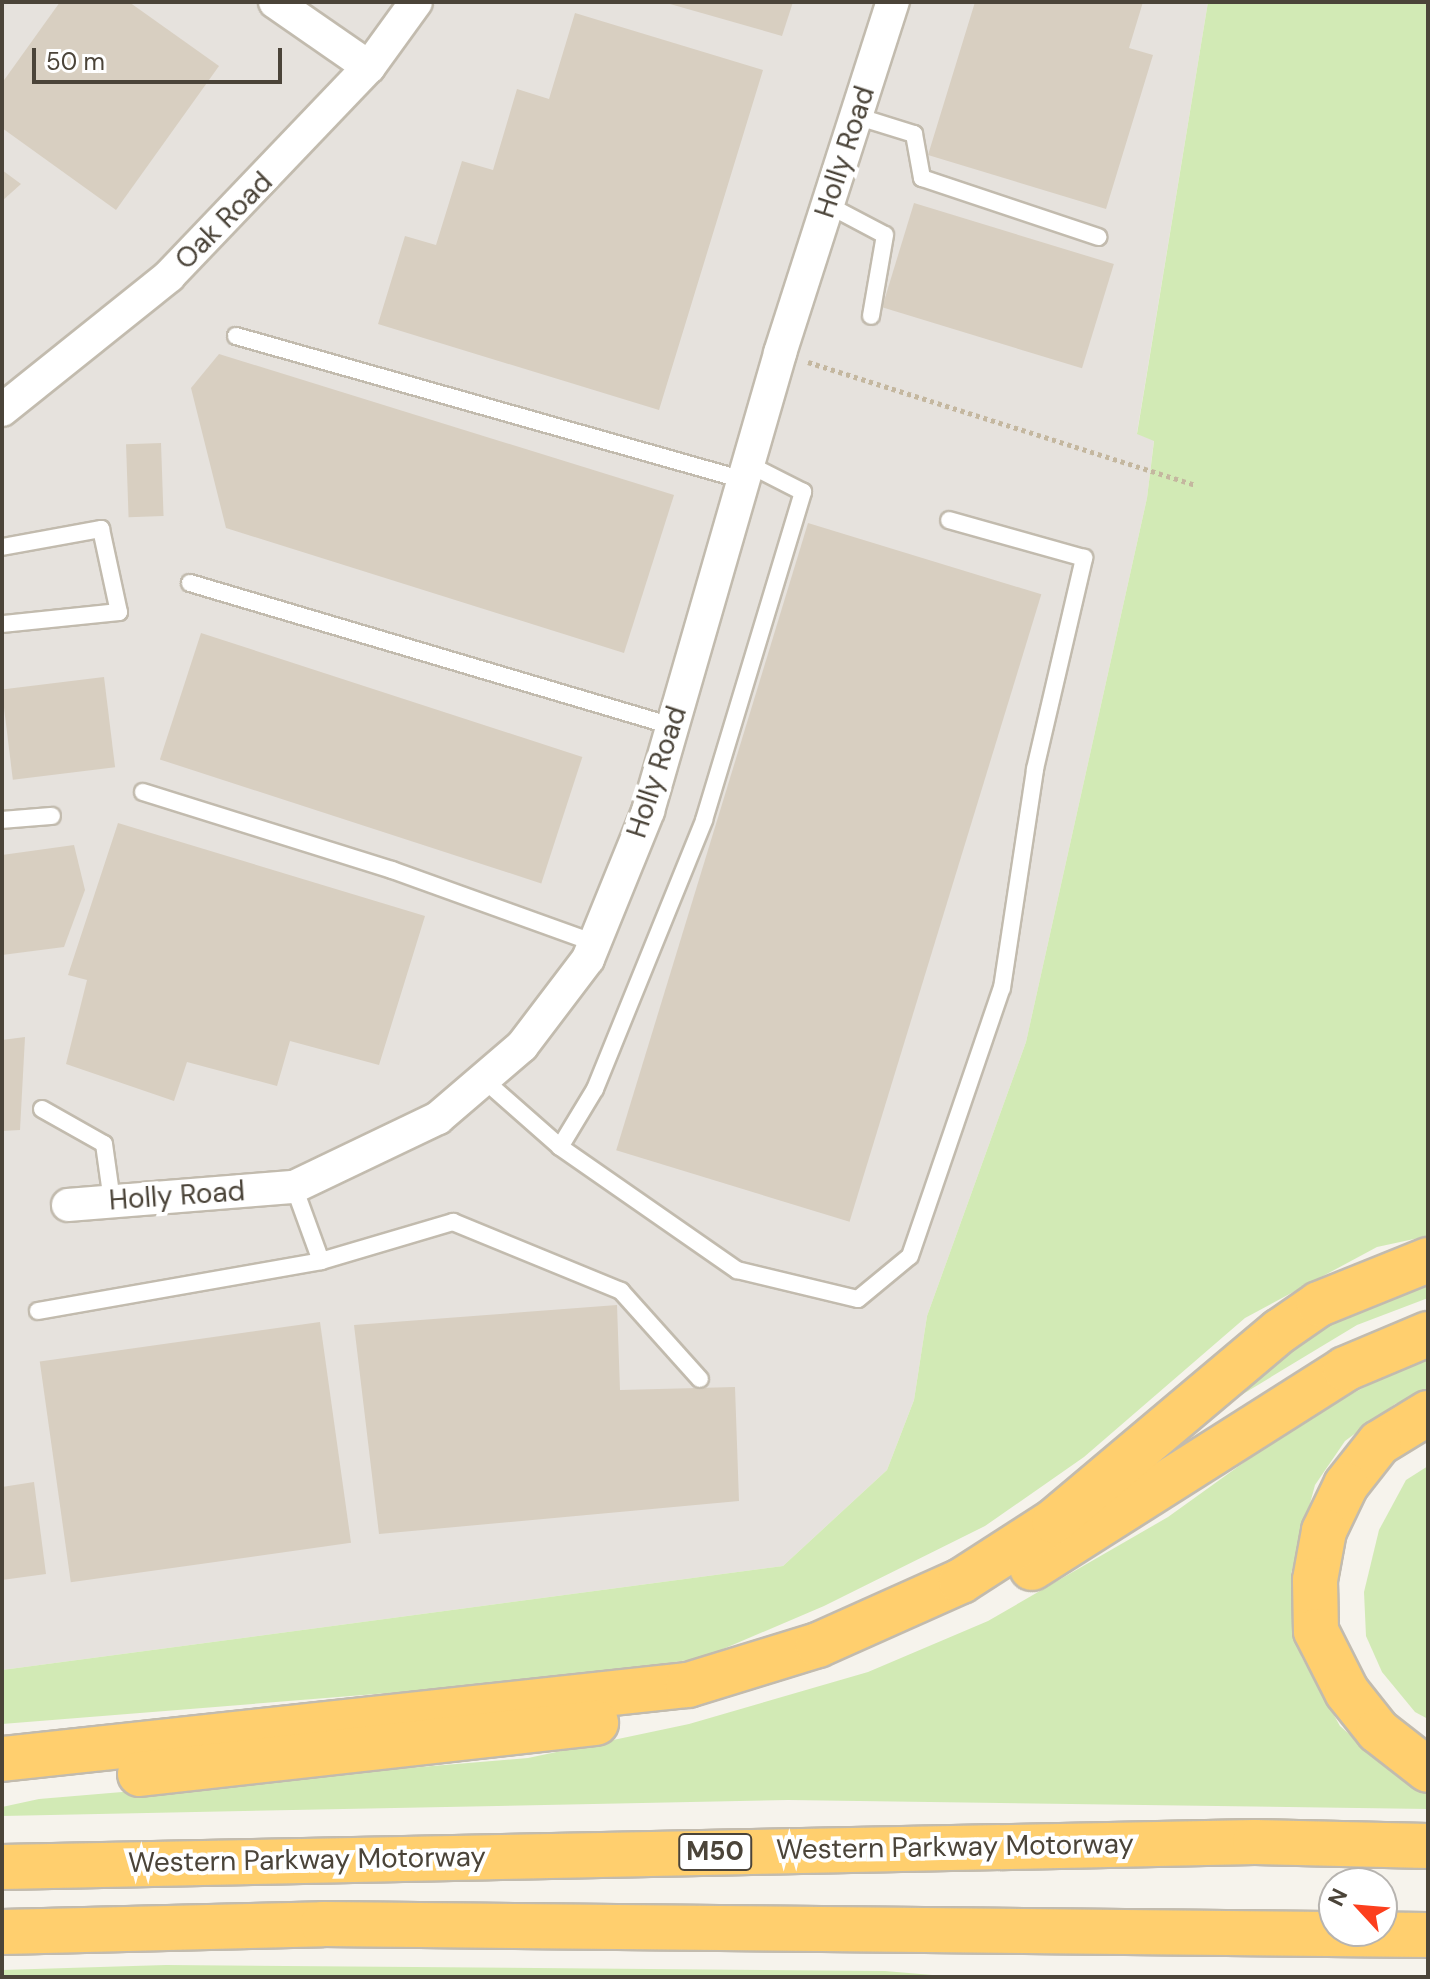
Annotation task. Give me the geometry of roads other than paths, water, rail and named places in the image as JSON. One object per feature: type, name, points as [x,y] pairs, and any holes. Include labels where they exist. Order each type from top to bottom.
[{"type":"highway","points":[[2,1759],[688,1685],[818,1645],[961,1581],[1054,1521],[1306,1313],[1372,1280],[1428,1260]]},
{"type":"highway","points":[[2,1787],[536,1732],[648,1715],[806,1671],[998,1588],[1345,1369],[1428,1334]]},
{"type":"highway","points":[[1428,1413],[1379,1443],[1346,1485],[1324,1531],[1315,1580],[1316,1631],[1347,1692],[1378,1731],[1428,1770]]},
{"type":"highway","name":"Western Parkway Motorway","points":[[2,1867],[1239,1842],[1428,1846]]},
{"type":"highway","points":[[2,1932],[323,1924],[969,1928],[1428,1935]]},
{"type":"highway","points":[[969,1928],[1428,1962]]},
{"type":"street","points":[[275,2],[369,67]]},
{"type":"street","name":"Oak Road","points":[[2,410],[169,276],[369,67],[416,2]]},
{"type":"street","name":"Holly Road","points":[[68,1205],[294,1187],[438,1118],[522,1046],[595,943],[648,811],[780,353],[893,2]]},
{"type":"lane","points":[[856,116],[914,134],[922,178],[1098,237]]},
{"type":"lane","points":[[828,205],[885,235],[871,316]]},
{"type":"lane","points":[[236,336],[746,472],[803,492],[704,820],[595,1089],[560,1147]]},
{"type":"lane","points":[[483,1079],[560,1147],[737,1270],[858,1299],[910,1256],[1002,988],[1035,769],[1084,558],[949,520]]},
{"type":"lane","points":[[2,547],[101,529],[119,612],[2,624]]},
{"type":"lane","points":[[190,583],[672,726]]},
{"type":"lane","points":[[143,792],[392,870],[595,943]]},
{"type":"lane","points":[[2,820],[52,816]]},
{"type":"lane","points":[[42,1109],[104,1144],[112,1201]]},
{"type":"lane","points":[[294,1187],[321,1261]]},
{"type":"lane","points":[[38,1311],[321,1261],[453,1222],[621,1291],[700,1379]]}]
